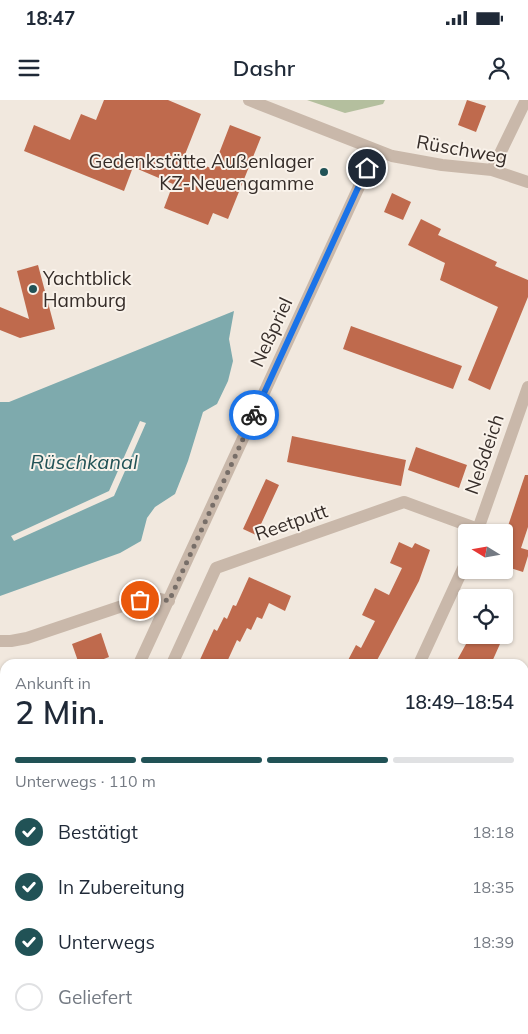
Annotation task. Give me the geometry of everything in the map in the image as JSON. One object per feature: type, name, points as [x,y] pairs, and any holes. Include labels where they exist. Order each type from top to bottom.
[{"type":"street","name":"Rüschweg","points":[[249,100],[375,152],[442,166],[492,170],[528,182]]},
{"type":"street","points":[[492,170],[526,100]]},
{"type":"street","name":"Neßpriel","points":[[141,659],[375,152]]},
{"type":"street","name":"Neßdeich","points":[[479,524],[528,387]]},
{"type":"street","name":"Reetputt","points":[[174,659],[216,568],[404,502],[459,524]]},
{"type":"street","points":[[421,659],[458,579]]},
{"type":"street","points":[[0,641],[27,638],[149,597],[169,601]]},
{"type":"green space","points":[[307,100],[385,100],[383,104],[345,113]]},
{"type":"water","name":"Rüschkanal","points":[[234,311],[229,339],[233,361],[228,381],[217,404],[203,412],[188,461],[175,494],[155,507],[147,518],[141,541],[120,553],[0,596],[0,402],[9,402]]},
{"type":"pier","points":[[140,421],[146,423],[114,496],[14,541],[11,536],[109,491]]},
{"type":"building","points":[[104,100],[168,100],[201,114],[184,157],[213,169],[230,125],[261,137],[228,219],[213,213],[208,225],[164,208],[173,184],[133,167],[124,191],[24,151],[34,125],[70,140],[81,114],[96,120]]},
{"type":"building","points":[[467,100],[486,106],[476,132],[458,125]]},
{"type":"building","points":[[392,193],[411,202],[403,220],[384,212]]},
{"type":"building","points":[[421,219],[441,229],[438,235],[497,262],[495,266],[528,280],[528,297],[490,390],[468,380],[498,307],[440,280],[445,263],[408,245]]},
{"type":"building","name":"Yachtblick Hamburg","points":[[38,265],[55,329],[20,338],[0,330],[0,307],[29,319],[17,271]]},
{"type":"building","points":[[351,326],[462,366],[453,389],[343,349]]},
{"type":"building","points":[[292,436],[406,460],[401,486],[287,462]]},
{"type":"building","points":[[416,447],[467,465],[459,488],[408,470]]},
{"type":"building","points":[[525,475],[528,475],[528,527],[521,548],[528,550],[528,556],[523,572],[513,569],[513,524],[509,524]]},
{"type":"building","points":[[266,479],[279,485],[256,535],[243,529]]},
{"type":"building","points":[[399,542],[412,548],[415,543],[430,550],[419,581],[378,659],[349,659],[356,645],[361,648],[375,621],[362,615],[375,588],[389,595],[402,568],[390,563]]},
{"type":"building","points":[[249,577],[291,596],[285,611],[269,603],[262,619],[257,617],[251,630],[247,628],[240,642],[237,640],[228,659],[200,659],[214,629],[217,631],[224,617],[227,619],[233,605],[236,606]]},
{"type":"building","points":[[101,633],[109,657],[104,659],[77,659],[72,644]]},
{"type":"building","points":[[466,644],[500,644],[493,659],[458,659]]},
{"type":"way so far","points":[[140,600],[154,597],[169,601],[254,415]]},
{"type":"place","name":"Gedenkstätte Außenlager KZ-Neuengamme","points":[[324,172]]},
{"type":"place","name":"Yachtblick Hamburg","points":[[33,289]]},
{"type":"route","points":[[254,415],[367,168]]}]
